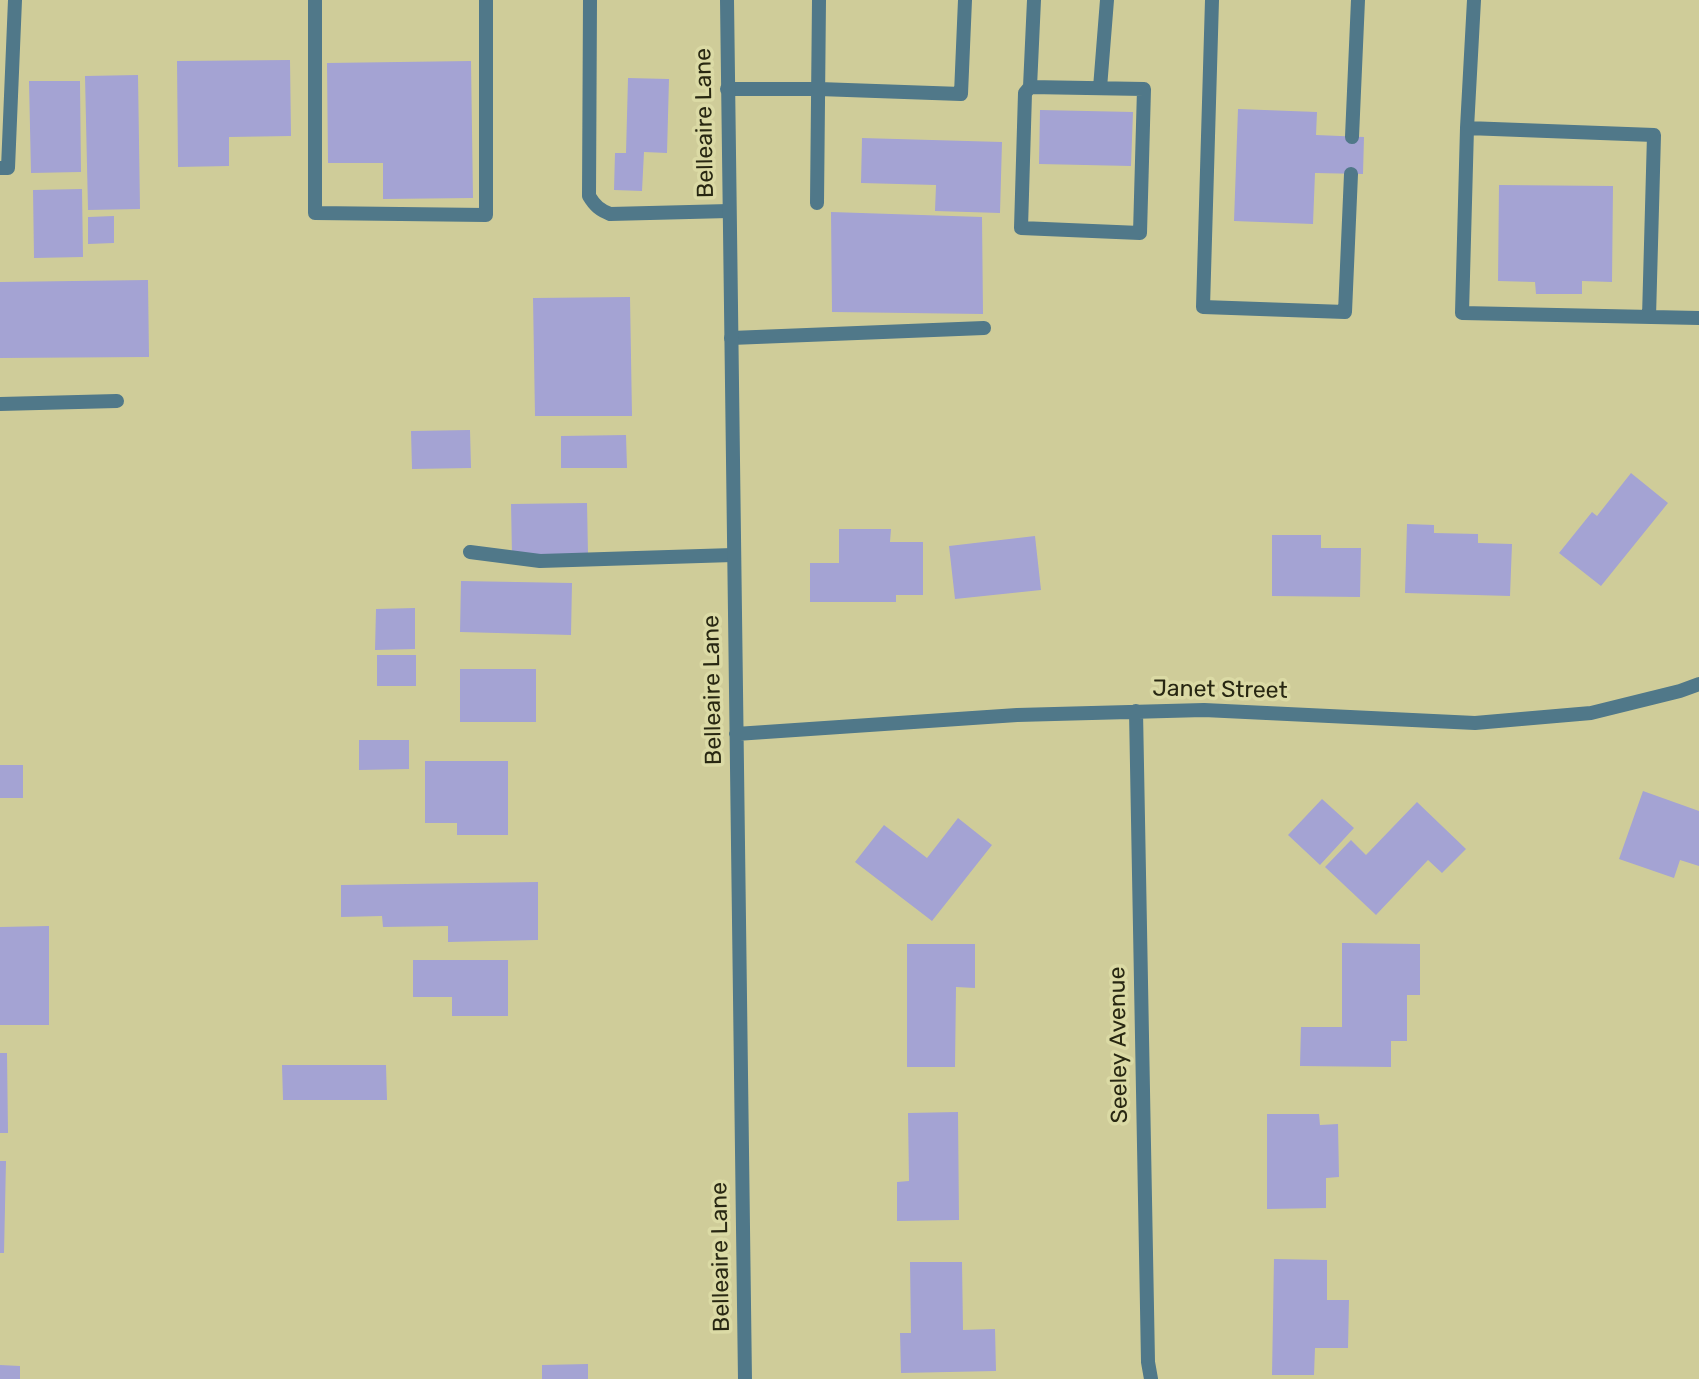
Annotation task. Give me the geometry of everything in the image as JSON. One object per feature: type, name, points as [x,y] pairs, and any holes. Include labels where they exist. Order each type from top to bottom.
[{"type":"street","points":[[0,168],[8,168],[15,0]]},
{"type":"street","points":[[315,0],[315,213],[486,215],[486,0]]},
{"type":"street","points":[[590,0],[589,196],[594,204],[610,214],[729,211]]},
{"type":"street","name":"Belleaire Lane","points":[[727,0],[745,1379]]},
{"type":"street","points":[[817,203],[819,0]]},
{"type":"street","points":[[727,89],[961,94],[965,0]]},
{"type":"street","points":[[1030,87],[1144,89],[1140,233],[1021,228],[1025,93],[1030,87],[1034,0]]},
{"type":"street","points":[[1100,88],[1107,0]]},
{"type":"street","points":[[1212,0],[1203,307],[1345,312],[1351,173]]},
{"type":"street","points":[[1352,136],[1358,0]]},
{"type":"street","points":[[1474,0],[1462,313],[1699,318]]},
{"type":"street","points":[[1467,128],[1654,135],[1649,317]]},
{"type":"street","points":[[731,338],[984,328]]},
{"type":"street","points":[[0,404],[117,401]]},
{"type":"street","points":[[470,552],[540,562],[733,555]]},
{"type":"street","name":"Janet Street","points":[[736,734],[1017,715],[1136,711],[1204,710],[1475,723],[1591,713],[1699,684]]},
{"type":"street","name":"Seeley Avenue","points":[[1136,711],[1147,1348],[1151,1379]]},
{"type":"building","points":[[290,60],[291,136],[229,137],[229,166],[178,167],[177,61]]},
{"type":"building","points":[[471,61],[473,198],[383,199],[383,163],[328,163],[327,63]]},
{"type":"building","points":[[138,75],[140,209],[88,210],[85,76]]},
{"type":"building","points":[[628,78],[669,79],[667,153],[644,152],[642,191],[614,190],[615,153],[626,153]]},
{"type":"building","points":[[29,81],[80,81],[81,172],[31,173]]},
{"type":"building","points":[[1238,109],[1317,112],[1316,135],[1364,137],[1363,174],[1315,173],[1313,224],[1234,221]]},
{"type":"building","points":[[1040,110],[1133,112],[1131,166],[1039,164]]},
{"type":"building","points":[[862,138],[1002,142],[1000,213],[935,211],[936,185],[861,183]]},
{"type":"building","points":[[1499,185],[1613,186],[1612,282],[1582,281],[1582,294],[1536,294],[1535,282],[1498,281]]},
{"type":"building","points":[[82,189],[83,257],[34,258],[33,190]]},
{"type":"building","points":[[831,212],[982,217],[983,314],[832,312]]},
{"type":"building","points":[[114,216],[114,243],[88,244],[88,217]]},
{"type":"building","points":[[148,280],[149,357],[0,358],[0,282]]},
{"type":"building","points":[[630,297],[632,416],[535,416],[533,298]]},
{"type":"building","points":[[470,430],[471,468],[412,469],[411,431]]},
{"type":"building","points":[[626,435],[627,468],[561,468],[561,436]]},
{"type":"building","points":[[1631,473],[1668,503],[1601,586],[1559,553],[1592,512],[1597,516]]},
{"type":"building","points":[[587,503],[588,554],[512,555],[511,504]]},
{"type":"building","points":[[1407,524],[1434,525],[1434,533],[1478,534],[1478,543],[1512,544],[1510,596],[1405,593]]},
{"type":"building","points":[[839,529],[891,529],[890,542],[923,542],[923,595],[896,595],[896,602],[810,602],[810,563],[839,563]]},
{"type":"building","points":[[1272,535],[1321,535],[1321,548],[1361,548],[1360,597],[1272,596]]},
{"type":"building","points":[[1035,536],[1041,590],[955,599],[949,546]]},
{"type":"building","points":[[461,581],[572,583],[571,635],[460,632]]},
{"type":"building","points":[[415,608],[415,649],[375,650],[376,609]]},
{"type":"building","points":[[377,655],[416,655],[416,686],[377,686]]},
{"type":"building","points":[[460,669],[536,669],[536,722],[460,722]]},
{"type":"building","points":[[359,740],[409,740],[409,769],[359,770]]},
{"type":"building","points":[[425,761],[508,761],[508,835],[457,835],[457,823],[425,823]]},
{"type":"building","points":[[0,765],[23,765],[23,798],[0,798]]},
{"type":"building","points":[[1643,791],[1699,811],[1699,866],[1680,860],[1674,878],[1619,859]]},
{"type":"building","points":[[1322,799],[1354,828],[1320,865],[1288,835]]},
{"type":"building","points":[[1417,802],[1466,849],[1442,873],[1428,860],[1376,915],[1325,867],[1351,840],[1366,855]]},
{"type":"building","points":[[958,818],[992,845],[932,921],[855,862],[884,825],[927,858]]},
{"type":"building","points":[[538,882],[538,940],[448,942],[448,926],[383,927],[382,916],[341,917],[341,885]]},
{"type":"building","points":[[49,926],[49,1025],[0,1025],[0,927]]},
{"type":"building","points":[[1342,943],[1420,944],[1420,995],[1407,995],[1407,1041],[1391,1041],[1391,1067],[1300,1066],[1301,1027],[1342,1027]]},
{"type":"building","points":[[907,944],[975,944],[975,988],[956,987],[955,1067],[907,1067]]},
{"type":"building","points":[[413,960],[508,960],[508,1016],[452,1016],[452,997],[413,997]]},
{"type":"building","points":[[0,1053],[7,1053],[8,1133],[0,1133]]},
{"type":"building","points":[[282,1065],[386,1065],[387,1100],[283,1100]]},
{"type":"building","points":[[958,1112],[959,1220],[897,1221],[897,1182],[909,1181],[908,1113]]},
{"type":"building","points":[[1267,1114],[1319,1114],[1320,1125],[1338,1124],[1339,1177],[1326,1178],[1326,1208],[1267,1209]]},
{"type":"building","points":[[0,1161],[6,1161],[4,1253],[0,1253]]},
{"type":"building","points":[[1274,1259],[1327,1260],[1327,1300],[1349,1300],[1348,1348],[1315,1348],[1314,1375],[1272,1375]]},
{"type":"building","points":[[910,1262],[962,1262],[963,1330],[995,1329],[996,1371],[901,1373],[900,1333],[911,1333]]},
{"type":"building","points":[[588,1364],[588,1379],[542,1379],[542,1365]]},
{"type":"building","points":[[0,1365],[20,1366],[20,1379],[0,1379]]}]
